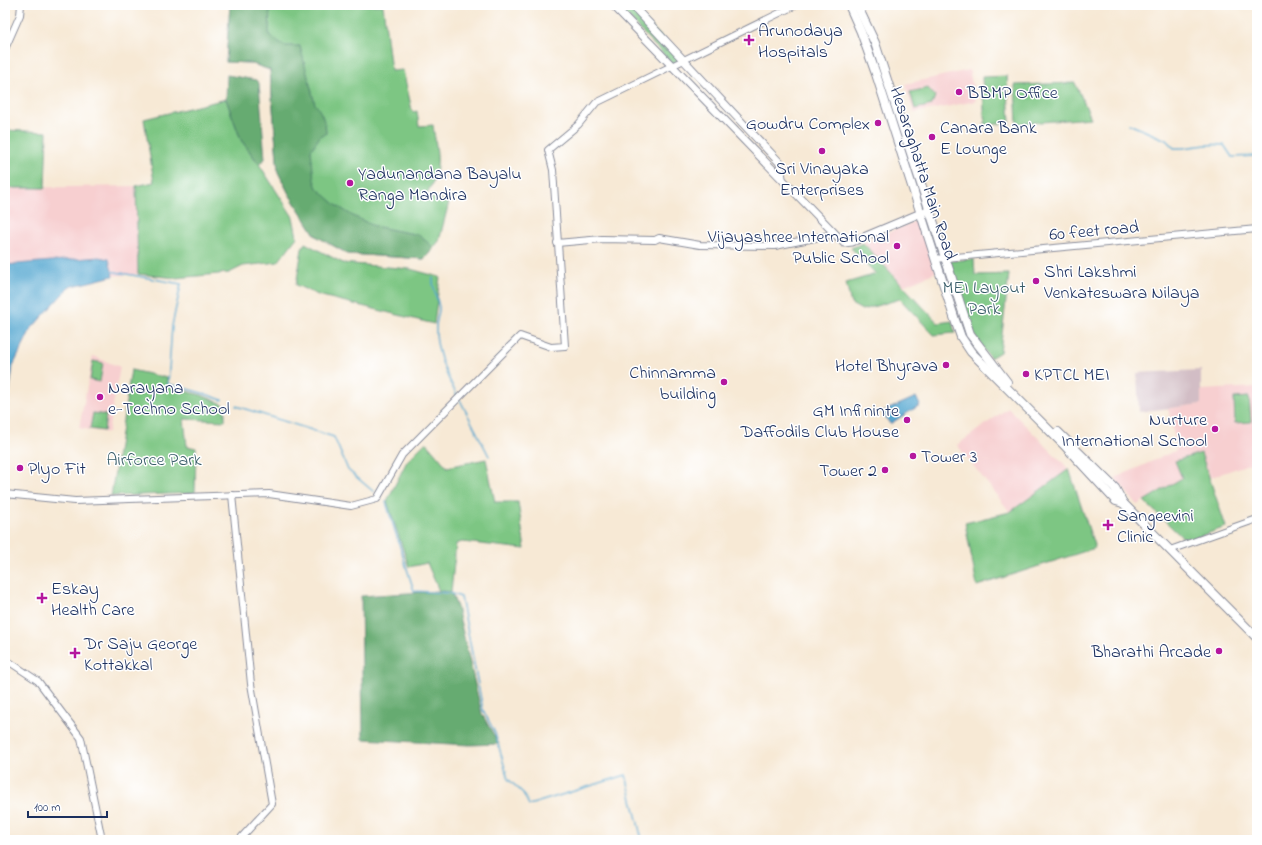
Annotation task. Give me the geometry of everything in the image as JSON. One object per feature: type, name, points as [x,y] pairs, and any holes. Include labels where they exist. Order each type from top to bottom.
[{"type":"main road","points":[[613,5],[844,243],[852,242],[928,210]]},
{"type":"main road","points":[[632,5],[684,59],[701,81],[780,163],[782,178]]},
{"type":"main road","name":"Hesaraghatta Main Road","points":[[849,5],[861,32],[876,74],[919,214],[961,337],[971,352],[1066,447],[1116,500],[1123,503],[1257,638]]},
{"type":"main road","points":[[857,5],[875,43],[928,210],[970,334],[1007,382],[1115,488],[1123,503]]},
{"type":"street","points":[[5,49],[20,15],[21,5]]},
{"type":"street","points":[[5,494],[75,501],[269,494],[352,506],[377,499],[402,455],[520,336],[550,346],[565,346],[553,170],[548,150],[578,125],[596,103],[796,5]]},
{"type":"street","name":"60 feet road","points":[[935,259],[1257,229]]},
{"type":"street","points":[[557,243],[602,239],[655,240],[659,238],[700,245],[775,246],[835,234]]},
{"type":"street","points":[[232,495],[251,684],[272,804],[239,840]]},
{"type":"street","points":[[1170,550],[1257,519]]},
{"type":"street","points":[[5,659],[38,681],[81,738],[102,840]]},
{"type":"shaded area","points":[[969,70],[976,101],[914,113],[905,84]]},
{"type":"shaded area","points":[[136,186],[138,274],[113,276],[109,259],[99,257],[5,265],[5,188]]},
{"type":"shaded area","name":"Vijayashree International Public School","points":[[918,220],[936,272],[903,286],[863,243]]},
{"type":"shaded area","name":"Narayana e-Techno School","points":[[93,356],[120,367],[108,433],[79,428]]},
{"type":"shaded area","points":[[1201,370],[1201,404],[1139,412],[1137,373]]},
{"type":"shaded area","name":"Nurture International School","points":[[1257,387],[1257,461],[1209,478],[1201,453],[1175,461],[1182,478],[1137,505],[1115,478],[1177,450],[1168,408],[1201,404],[1201,390]]},
{"type":"shaded area","points":[[1008,408],[1069,469],[1010,512],[957,445]]},
{"type":"green space","points":[[230,5],[383,5],[391,71],[403,70],[412,110],[413,112],[417,111],[419,126],[433,125],[437,162],[434,178],[425,196],[449,202],[439,241],[424,259],[348,254],[316,236],[289,194],[278,172],[270,70],[250,63],[226,62]]},
{"type":"green space","points":[[230,5],[270,5],[269,35],[285,46],[300,46],[315,104],[322,114],[326,130],[326,134],[321,135],[311,150],[314,180],[317,188],[336,205],[353,216],[374,226],[419,235],[434,248],[424,259],[348,254],[316,236],[289,194],[278,172],[270,70],[250,63],[226,62]]},
{"type":"green space","points":[[617,5],[630,5],[682,58],[672,64]]},
{"type":"green space","points":[[227,75],[256,80],[259,83],[265,159],[259,164],[241,140],[226,99]]},
{"type":"green space","points":[[1007,76],[1010,123],[985,125],[982,77]]},
{"type":"green space","points":[[1075,83],[1091,118],[1017,124],[1015,85]]},
{"type":"green space","points":[[928,88],[935,96],[932,105],[915,109],[910,92]]},
{"type":"green space","points":[[226,99],[241,140],[259,164],[293,217],[297,237],[278,262],[243,266],[229,273],[176,278],[138,274],[136,186],[154,182],[144,119]]},
{"type":"green space","points":[[5,130],[47,132],[45,188],[5,188]]},
{"type":"green space","points":[[305,243],[343,263],[410,269],[440,277],[434,324],[318,295],[296,285],[302,249]]},
{"type":"green space","points":[[863,243],[938,323],[952,321],[955,333],[934,335],[900,299],[862,310],[851,304],[846,283],[876,274],[851,248]]},
{"type":"green space","name":"MEI Layout Park","points":[[974,259],[975,275],[1009,274],[1000,352],[990,358],[970,328],[950,261]]},
{"type":"green space","points":[[93,361],[103,363],[100,382],[90,380]]},
{"type":"green space","name":"Airforce Park","points":[[131,370],[167,378],[167,387],[201,395],[225,405],[225,421],[184,419],[187,446],[196,448],[195,493],[111,496]]},
{"type":"green space","points":[[1249,397],[1251,422],[1235,423],[1234,398]]},
{"type":"green space","points":[[93,413],[106,415],[104,431],[90,429]]},
{"type":"green space","points":[[426,442],[447,467],[486,459],[495,502],[518,502],[525,549],[462,542],[456,544],[451,592],[439,591],[427,563],[409,567],[387,501],[407,461]]},
{"type":"green space","points":[[1201,453],[1226,527],[1186,541],[1144,501],[1182,478],[1175,461]]},
{"type":"green space","points":[[1069,469],[1095,548],[977,586],[965,523],[1010,512]]},
{"type":"green space","points":[[439,591],[451,592],[457,607],[482,714],[499,744],[469,745],[363,739],[361,596]]},
{"type":"water","points":[[99,257],[109,259],[113,276],[69,287],[31,329],[13,366],[5,426],[5,265]]},
{"type":"water","points":[[916,397],[920,405],[890,424],[882,412]]},
{"type":"waterway","points":[[1129,124],[1166,140],[1174,148],[1187,148],[1217,144],[1224,145],[1232,157],[1257,156]]},
{"type":"waterway","points":[[110,271],[181,284],[172,326],[168,384],[222,400]]},
{"type":"waterway","points":[[433,278],[433,286],[439,308],[436,327],[437,345],[446,372],[458,397]]},
{"type":"waterway","points":[[460,400],[489,456]]},
{"type":"waterway","points":[[236,406],[334,437],[348,470],[374,492]]},
{"type":"waterway","points":[[386,502],[414,591],[449,593],[461,597],[483,710],[495,733],[508,779],[523,793],[529,805],[626,775],[642,840]]},
{"type":"place","name":"Arunodaya Hospitals","points":[[749,40]]},
{"type":"place","name":"BBMP Office","points":[[959,92]]},
{"type":"place","name":"Gowdru Complex","points":[[878,123]]},
{"type":"place","name":"Canara Bank E Lounge","points":[[932,137]]},
{"type":"place","name":"Sri Vinayaka Enterprises","points":[[822,151]]},
{"type":"place","name":"Yadunandana Bayalu Ranga Mandira","points":[[350,183]]},
{"type":"place","name":"Vijayashree International Public School","points":[[897,246]]},
{"type":"place","name":"Shri Lakshmi Venkateswara Nilaya","points":[[1036,281]]},
{"type":"place","name":"Hotel Bhyrava","points":[[946,365]]},
{"type":"place","name":"KPTCL MEI","points":[[1026,374]]},
{"type":"place","name":"Chinnamma building","points":[[724,382]]},
{"type":"place","name":"Narayana e-Techno School","points":[[100,397]]},
{"type":"place","name":"GM Infininte Daffodils Club House","points":[[907,420]]},
{"type":"place","name":"Nurture International School","points":[[1215,429]]},
{"type":"place","name":"Tower 3","points":[[913,456]]},
{"type":"place","name":"Plyo Fit","points":[[20,468]]},
{"type":"place","name":"Tower 2","points":[[885,470]]},
{"type":"place","name":"Sangeevini Clinic","points":[[1108,525]]},
{"type":"place","name":"Eskay Health Care","points":[[42,598]]},
{"type":"place","name":"Bharathi Arcade","points":[[1219,651]]},
{"type":"place","name":"Dr Saju George Kottakkal","points":[[75,653]]}]
